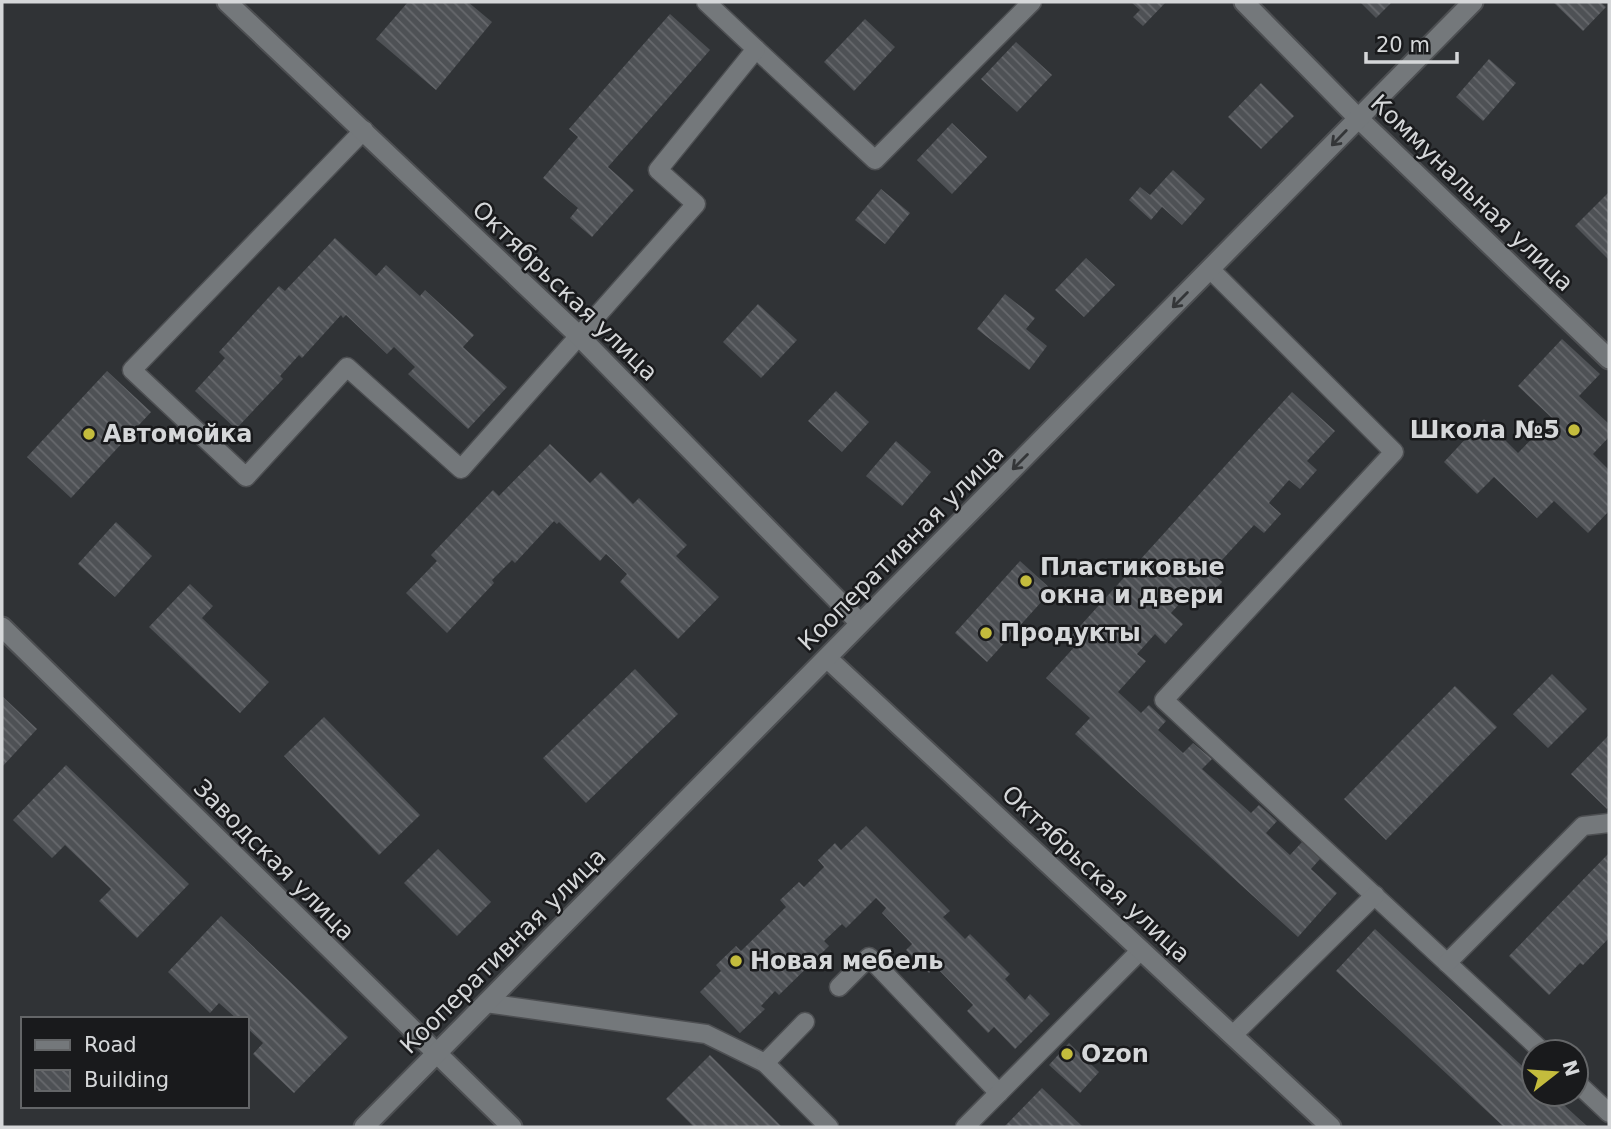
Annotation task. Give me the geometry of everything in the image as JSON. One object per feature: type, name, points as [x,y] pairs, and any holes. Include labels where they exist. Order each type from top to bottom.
[{"type":"street","name":"Октябрьская улица","points":[[227,2],[578,335],[860,623]]},
{"type":"street","name":"Коммунальная улица","points":[[1244,2],[1358,118],[1609,359]]},
{"type":"street","name":"Кооперативная улица","points":[[364,1127],[1473,2]]},
{"type":"street","name":"Заводская улица","points":[[2,627],[512,1127]]},
{"type":"street","name":"Октябрьская улица","points":[[827,658],[1331,1127]]},
{"type":"lane","points":[[706,2],[875,160],[1032,2]]},
{"type":"lane","points":[[364,130],[132,370],[246,477],[347,367],[461,469],[696,204],[658,170],[756,49]]},
{"type":"lane","points":[[1210,269],[1394,452],[1164,700],[1529,1038]]},
{"type":"lane","points":[[1447,963],[1583,826],[1609,823]]},
{"type":"lane","points":[[1233,1035],[1375,895]]},
{"type":"lane","points":[[965,1127],[1141,950]]},
{"type":"lane","points":[[839,987],[869,957],[999,1093]]},
{"type":"lane","points":[[486,1003],[706,1034],[765,1063],[829,1127]]},
{"type":"lane","points":[[765,1063],[805,1021]]},
{"type":"lane","points":[[1590,1095],[1609,1113]]},
{"type":"building","points":[[408,2],[468,2],[492,22],[436,90],[376,39]]},
{"type":"building","points":[[1131,2],[1166,2],[1143,26],[1133,17],[1140,10]]},
{"type":"building","points":[[1360,2],[1392,2],[1376,18]]},
{"type":"building","points":[[1553,2],[1600,2],[1606,7],[1583,31]]},
{"type":"building","points":[[670,14],[710,50],[608,167],[634,190],[592,237],[570,218],[578,208],[543,178],[578,137],[569,129]]},
{"type":"building","points":[[865,19],[895,47],[854,91],[824,62]]},
{"type":"building","points":[[1016,42],[1052,75],[1017,112],[981,79]]},
{"type":"building","points":[[1489,59],[1516,83],[1483,121],[1456,97]]},
{"type":"building","points":[[1261,83],[1294,116],[1261,149],[1228,117]]},
{"type":"building","points":[[952,123],[987,157],[952,194],[917,160]]},
{"type":"building","points":[[1173,170],[1205,199],[1182,225],[1162,207],[1151,220],[1129,200],[1140,187],[1150,195]]},
{"type":"building","points":[[881,189],[910,213],[885,244],[855,220]]},
{"type":"building","points":[[1609,192],[1609,260],[1575,226]]},
{"type":"building","points":[[335,238],[376,276],[386,265],[420,296],[425,290],[474,335],[463,347],[507,387],[468,429],[408,374],[415,367],[394,347],[387,354],[346,315],[343,318],[341,315],[302,358],[299,355],[280,376],[283,379],[236,429],[195,391],[225,358],[219,352],[279,286],[285,291]]},
{"type":"building","points":[[1086,258],[1115,285],[1084,317],[1055,290]]},
{"type":"building","points":[[1005,294],[1035,318],[1026,329],[1047,346],[1029,370],[977,329]]},
{"type":"building","points":[[758,304],[797,340],[761,378],[723,342]]},
{"type":"building","name":"Школа №5","points":[[1562,339],[1600,374],[1579,396],[1609,424],[1609,437],[1593,454],[1609,470],[1609,511],[1588,533],[1554,501],[1537,518],[1494,477],[1477,494],[1444,462],[1484,419],[1518,453],[1552,418],[1518,386]]},
{"type":"building","name":"Автомойка","points":[[107,371],[151,412],[71,498],[27,457]]},
{"type":"building","points":[[836,391],[869,422],[842,452],[808,421]]},
{"type":"building","points":[[1292,392],[1335,431],[1307,461],[1317,470],[1300,489],[1289,480],[1269,503],[1281,514],[1264,533],[1254,525],[1211,572],[1222,582],[1204,601],[1192,590],[1171,613],[1183,624],[1165,644],[1155,634],[1137,654],[1146,661],[1118,692],[1141,713],[1149,705],[1166,721],[1158,730],[1183,753],[1193,743],[1212,759],[1202,769],[1251,813],[1259,805],[1277,821],[1266,833],[1290,855],[1302,842],[1320,859],[1311,869],[1337,893],[1298,937],[1075,734],[1090,718],[1046,678],[1079,642],[1072,635]]},
{"type":"building","points":[[896,441],[931,472],[902,506],[866,476]]},
{"type":"building","points":[[550,444],[590,483],[601,472],[633,504],[639,498],[687,545],[676,556],[719,597],[678,639],[620,582],[627,574],[606,554],[600,561],[559,522],[557,524],[554,521],[515,563],[512,560],[492,580],[494,583],[447,633],[406,593],[437,561],[431,555],[493,490],[499,496]]},
{"type":"building","points":[[116,522],[152,556],[115,597],[78,564]]},
{"type":"building","points":[[1020,561],[1052,590],[987,662],[955,633]]},
{"type":"building","points":[[190,584],[213,606],[202,618],[269,682],[240,713],[149,627]]},
{"type":"building","points":[[635,669],[678,714],[586,803],[543,758]]},
{"type":"building","points":[[1552,674],[1587,709],[1548,748],[1513,714]]},
{"type":"building","points":[[1455,686],[1497,727],[1386,840],[1344,799]]},
{"type":"building","points":[[2,696],[37,729],[2,767]]},
{"type":"building","points":[[324,717],[420,815],[379,855],[284,756]]},
{"type":"building","points":[[1609,735],[1609,806],[1607,809],[1571,774]]},
{"type":"building","points":[[66,765],[189,884],[137,938],[99,901],[111,889],[65,845],[52,858],[13,820]]},
{"type":"building","points":[[866,826],[950,911],[943,917],[965,939],[970,934],[1010,974],[1005,979],[1025,1000],[1030,994],[1050,1014],[1015,1049],[994,1027],[988,1033],[967,1011],[973,1005],[935,966],[929,973],[906,950],[912,944],[882,913],[886,908],[876,898],[846,928],[842,924],[824,941],[829,946],[779,995],[775,991],[761,1006],[765,1009],[740,1033],[700,992],[721,971],[716,965],[736,946],[741,951],[786,907],[780,900],[799,882],[804,887],[824,867],[818,860],[835,843],[841,850]]},
{"type":"building","points":[[438,849],[491,902],[457,936],[404,883]]},
{"type":"building","points":[[1609,853],[1609,938],[1549,995],[1509,956]]},
{"type":"building","points":[[221,916],[348,1037],[294,1093],[253,1054],[263,1043],[248,1029],[248,1017],[235,1017],[219,1003],[210,1013],[168,972]]},
{"type":"building","points":[[1375,929],[1520,1064],[1520,1108],[1567,1108],[1588,1127],[1504,1127],[1336,971]]},
{"type":"building","points":[[1069,1043],[1099,1072],[1080,1093],[1049,1065]]},
{"type":"building","points":[[710,1055],[782,1127],[694,1127],[666,1099]]},
{"type":"building","points":[[1042,1088],[1083,1127],[1004,1127]]},
{"type":"place","name":"Школа №5","points":[[1574,430]]},
{"type":"place","name":"Автомойка","points":[[89,434]]},
{"type":"place","name":"Пластиковые окна и двери","points":[[1026,581]]},
{"type":"place","name":"Продукты","points":[[986,633]]},
{"type":"place","name":"Новая мебель","points":[[736,961]]},
{"type":"place","name":"Ozon","points":[[1067,1054]]}]
